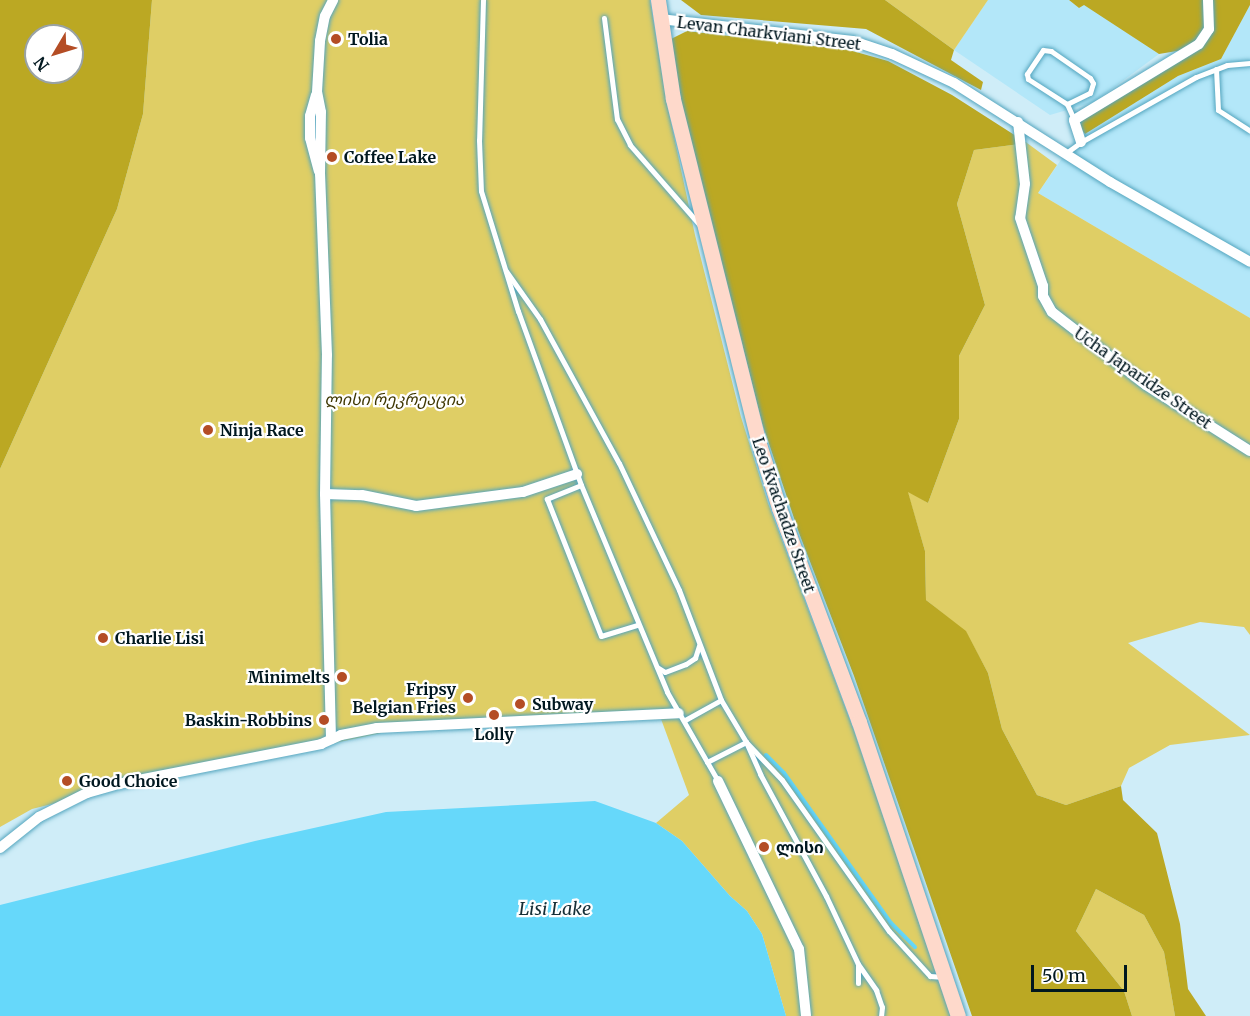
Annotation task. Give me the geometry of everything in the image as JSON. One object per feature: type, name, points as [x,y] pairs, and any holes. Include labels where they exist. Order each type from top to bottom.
[{"type":"main road","name":"Leo Kvachadze Street","points":[[658,0],[674,99],[744,391],[779,508],[859,722],[958,1016]]},
{"type":"street","points":[[331,739],[325,494],[327,355],[320,174],[321,112],[317,92],[320,41],[325,16],[333,0]]},
{"type":"street","points":[[1081,142],[1074,120],[1199,44],[1209,29],[1208,0]]},
{"type":"street","name":"Levan Charkviani Street","points":[[660,19],[853,41],[892,54],[954,82],[1065,154],[1250,262]]},
{"type":"street","name":"Ucha Japaridze Street","points":[[1018,122],[1025,184],[1020,218],[1043,286],[1043,296],[1053,312],[1146,385],[1250,451]]},
{"type":"street","points":[[325,494],[362,495],[416,506],[523,492],[579,479]]},
{"type":"street","points":[[0,848],[39,817],[87,793],[129,782],[321,744],[331,739],[394,726],[682,716]]},
{"type":"street","points":[[718,781],[799,949],[806,1016]]},
{"type":"lane","points":[[483,0],[479,140],[481,191],[506,271],[579,479],[657,667],[718,781]]},
{"type":"lane","points":[[604,18],[617,119],[630,145],[704,229]]},
{"type":"lane","points":[[1067,104],[1090,93],[1092,83],[1090,78],[1051,51],[1043,50],[1027,74],[1028,79],[1067,104],[1074,120]]},
{"type":"lane","points":[[1065,154],[1081,142],[1196,77],[1227,64],[1250,63]]},
{"type":"lane","points":[[1216,69],[1218,110],[1250,131]]},
{"type":"lane","points":[[506,271],[540,319],[620,463],[679,590],[721,700],[746,742],[760,774],[826,896],[858,964],[876,990],[882,1007],[880,1016]]},
{"type":"lane","points":[[579,479],[547,498],[601,636],[639,625]]},
{"type":"lane","points":[[657,667],[665,672],[686,664],[695,658],[699,646]]},
{"type":"lane","points":[[682,716],[721,700]]},
{"type":"lane","points":[[746,742],[782,780],[890,931],[930,976],[945,977]]},
{"type":"lane","points":[[707,762],[746,742]]},
{"type":"lane","points":[[858,964],[858,982]]},
{"type":"shaded area","points":[[0,0],[152,0],[143,114],[117,209],[0,469]]},
{"type":"shaded area","points":[[681,0],[885,0],[954,50],[951,60],[983,82],[981,90],[866,29],[701,15]]},
{"type":"shaded area","points":[[988,0],[1069,0],[1079,8],[1084,4],[1159,54],[1094,102],[1050,115],[954,50]]},
{"type":"shaded area","points":[[1069,0],[1250,0],[1250,5],[1221,59],[1178,76],[1085,134],[1074,120],[1201,47],[1159,54],[1084,5],[1079,8]]},
{"type":"shaded area","points":[[1250,5],[1250,318],[1038,193],[1065,154],[1085,134],[1178,76],[1221,59]]},
{"type":"shaded area","points":[[687,31],[849,50],[888,61],[952,95],[1027,143],[974,150],[957,204],[985,305],[959,356],[959,419],[928,503],[908,492],[925,551],[926,600],[966,631],[988,673],[1002,729],[1037,795],[1066,805],[1121,786],[1123,800],[1157,833],[1180,924],[1188,989],[1206,1016],[1175,1016],[1164,952],[1144,915],[1096,889],[1076,931],[1124,991],[1132,1016],[972,1016],[854,676],[799,533],[762,423],[680,98],[671,39]]},
{"type":"green space","name":"ლისი რეკრეაცია","points":[[152,0],[650,0],[666,99],[695,235],[741,417],[768,503],[854,731],[951,1016],[786,1016],[762,934],[747,911],[730,896],[682,841],[656,823],[689,795],[661,719],[386,732],[72,799],[32,809],[0,827],[0,469],[117,209],[143,114]]},
{"type":"green space","points":[[885,0],[988,0],[954,50]]},
{"type":"green space","points":[[1027,143],[1057,165],[1038,193],[1250,318],[1250,635],[1244,627],[1200,622],[1128,643],[1250,735],[1170,745],[1129,768],[1121,786],[1066,805],[1037,795],[1002,729],[988,673],[966,632],[926,600],[925,551],[907,490],[928,503],[959,419],[959,356],[985,305],[957,204],[974,150]]},
{"type":"green space","points":[[1096,889],[1144,915],[1164,952],[1175,1016],[1132,1016],[1124,991],[1076,931]]},
{"type":"water","name":"Lisi Lake","points":[[595,801],[656,823],[682,841],[730,896],[747,911],[762,934],[786,1016],[0,1016],[0,905],[255,841],[386,812]]},
{"type":"waterway","points":[[766,755],[784,773],[891,923],[915,947]]},
{"type":"place","name":"Tolia","points":[[336,39]]},
{"type":"place","name":"Coffee Lake","points":[[332,157]]},
{"type":"place","name":"Ninja Race","points":[[208,430]]},
{"type":"place","name":"Charlie Lisi","points":[[103,638]]},
{"type":"place","name":"Minimelts","points":[[342,677]]},
{"type":"place","name":"Fripsy Belgian Fries","points":[[468,698]]},
{"type":"place","name":"Subway","points":[[520,704]]},
{"type":"place","name":"Lolly","points":[[494,715]]},
{"type":"place","name":"Baskin-Robbins","points":[[324,720]]},
{"type":"place","name":"Good Choice","points":[[67,781]]},
{"type":"place","name":"ლისი","points":[[764,847]]}]
